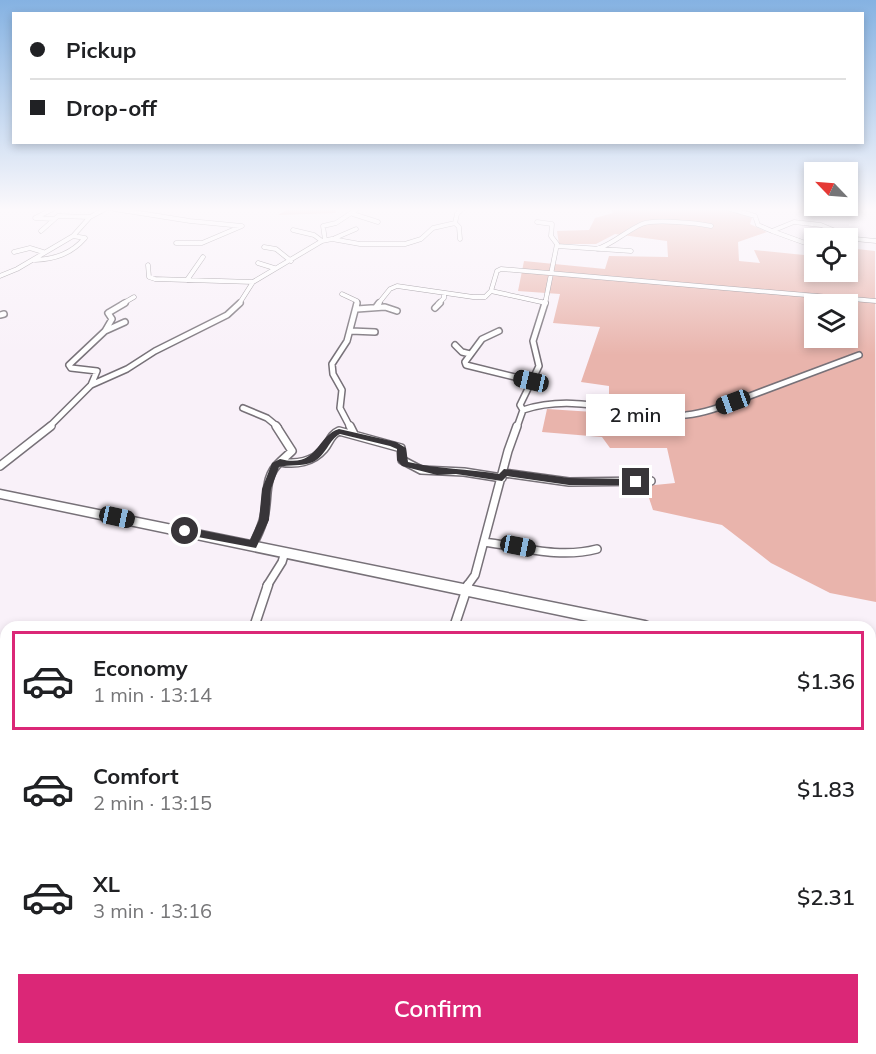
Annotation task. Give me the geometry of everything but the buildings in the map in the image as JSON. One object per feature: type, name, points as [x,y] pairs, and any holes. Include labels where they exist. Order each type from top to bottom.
[{"type":"highway","points":[[0,494],[617,621]]},
{"type":"street","points":[[0,276],[38,257]]},
{"type":"street","points":[[34,260],[55,257]]},
{"type":"street","points":[[187,280],[202,257]]},
{"type":"street","points":[[286,257],[291,261]]},
{"type":"street","points":[[91,385],[112,377],[155,351],[227,315],[238,305],[253,282],[274,268],[297,257]]},
{"type":"street","points":[[523,410],[520,405],[539,366],[534,341],[546,303],[553,257]]},
{"type":"street","points":[[258,263],[274,268]]},
{"type":"street","points":[[148,265],[149,277],[253,282]]},
{"type":"street","points":[[376,307],[390,289],[397,286],[480,297],[488,296],[497,271],[501,269],[876,301]]},
{"type":"street","points":[[491,291],[546,303]]},
{"type":"street","points":[[435,308],[444,298],[444,293]]},
{"type":"street","points":[[342,294],[357,302],[357,309],[342,352],[332,364],[333,374],[342,390],[340,408],[354,434]]},
{"type":"street","points":[[0,466],[50,426],[91,385],[97,371],[70,368],[69,365],[105,331],[112,319],[108,313],[134,297]]},
{"type":"street","points":[[357,309],[376,307],[391,308],[397,311]]},
{"type":"street","points":[[105,331],[125,322]]},
{"type":"street","points":[[351,331],[375,332]]},
{"type":"street","points":[[499,331],[482,339],[465,362],[466,365],[531,381]]},
{"type":"street","points":[[455,345],[462,352],[470,354]]},
{"type":"street","points":[[456,621],[465,589],[475,575],[508,451],[523,410],[533,405],[554,402],[666,415],[687,415],[717,408],[859,355]]},
{"type":"street","points":[[243,408],[272,419],[292,451],[275,465],[268,484],[264,520],[253,545]]},
{"type":"street","points":[[280,462],[287,464],[310,460],[324,449],[335,433],[354,434],[401,448],[402,460],[412,467],[437,472],[456,471],[569,482],[651,481]]},
{"type":"street","points":[[484,542],[567,555],[581,555],[597,549]]},
{"type":"street","points":[[256,621],[263,593],[272,576],[284,561],[285,552]]},
{"type":"shaded area","points":[[609,257],[739,257],[739,261],[760,263],[757,257],[804,257],[804,282],[858,282],[858,257],[875,257],[876,602],[830,593],[771,563],[722,525],[653,510],[645,486],[675,483],[667,448],[610,448],[602,437],[542,432],[547,409],[609,413],[609,386],[581,382],[600,327],[553,323],[560,294],[518,291],[524,261],[605,269]]},
{"type":"route","points":[[185,531],[253,545],[264,520],[266,489],[275,465],[280,462],[303,463],[310,460],[324,449],[330,437],[339,431],[393,444],[401,448],[402,460],[405,464],[437,472],[456,471],[502,478],[504,472],[569,482],[636,482]]}]
